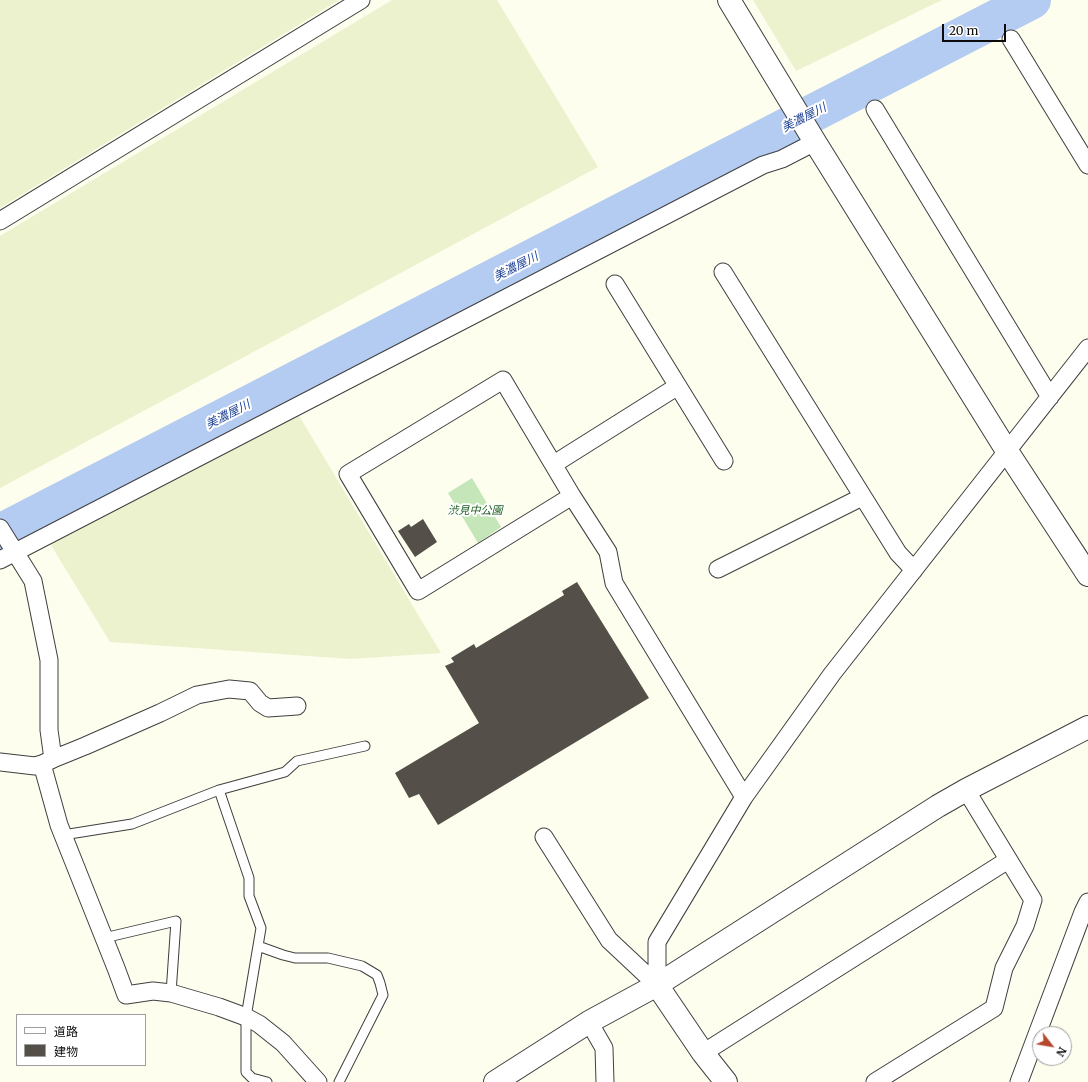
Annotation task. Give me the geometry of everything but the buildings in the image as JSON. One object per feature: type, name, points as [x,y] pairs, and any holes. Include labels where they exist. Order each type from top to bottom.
[{"type":"street","points":[[0,221],[361,0]]},
{"type":"street","points":[[729,0],[815,142],[1007,451],[1088,575]]},
{"type":"street","points":[[1012,39],[1088,165]]},
{"type":"street","points":[[875,109],[1050,397]]},
{"type":"street","points":[[7,556],[763,165],[782,159],[815,142]]},
{"type":"street","points":[[723,272],[862,497],[898,553],[914,570]]},
{"type":"street","points":[[615,284],[724,461]]},
{"type":"street","points":[[657,985],[657,942],[744,797],[832,674],[1088,348]]},
{"type":"street","points":[[572,496],[418,591],[348,474],[503,380],[572,496],[608,552],[614,583],[744,797]]},
{"type":"street","points":[[554,464],[678,386]]},
{"type":"street","points":[[718,569],[862,497]]},
{"type":"street","points":[[0,528],[7,556],[33,581],[48,660],[48,761],[58,825],[126,996],[153,991],[171,992],[246,1017],[259,1024],[283,1043],[318,1082]]},
{"type":"street","points":[[0,762],[35,766],[160,714],[197,695],[229,689],[250,691],[260,703],[268,708],[297,706]]},
{"type":"street","points":[[495,1082],[589,1022],[657,985],[938,806],[1088,727]]},
{"type":"street","points":[[875,1082],[994,1008],[1004,968],[1025,926],[1034,900],[966,790]]},
{"type":"street","points":[[544,837],[609,940],[657,985],[703,1053],[726,1082]]},
{"type":"street","points":[[703,1053],[1008,860]]},
{"type":"street","points":[[1018,1082],[1088,902]]},
{"type":"street","points":[[589,1022],[604,1048],[605,1082]]},
{"type":"lane","points":[[63,835],[132,824],[219,790],[285,772],[297,761],[365,746]]},
{"type":"lane","points":[[219,790],[249,878],[249,896],[261,928],[246,1017],[246,1072],[252,1078],[268,1082]]},
{"type":"lane","points":[[104,938],[176,920],[171,992]]},
{"type":"lane","points":[[258,946],[295,958],[328,958],[362,966],[377,975],[383,996],[339,1082]]},
{"type":"green space","points":[[0,0],[339,0],[0,208]]},
{"type":"green space","points":[[392,0],[497,0],[598,167],[0,488],[0,236]]},
{"type":"green space","points":[[753,0],[942,0],[796,71]]},
{"type":"green space","points":[[298,414],[441,653],[351,659],[110,642],[49,542]]},
{"type":"green space","name":"渋見中公園","points":[[472,478],[501,527],[478,543],[448,493]]},
{"type":"waterway","name":"美濃屋川","points":[[0,533],[1032,0]]}]
